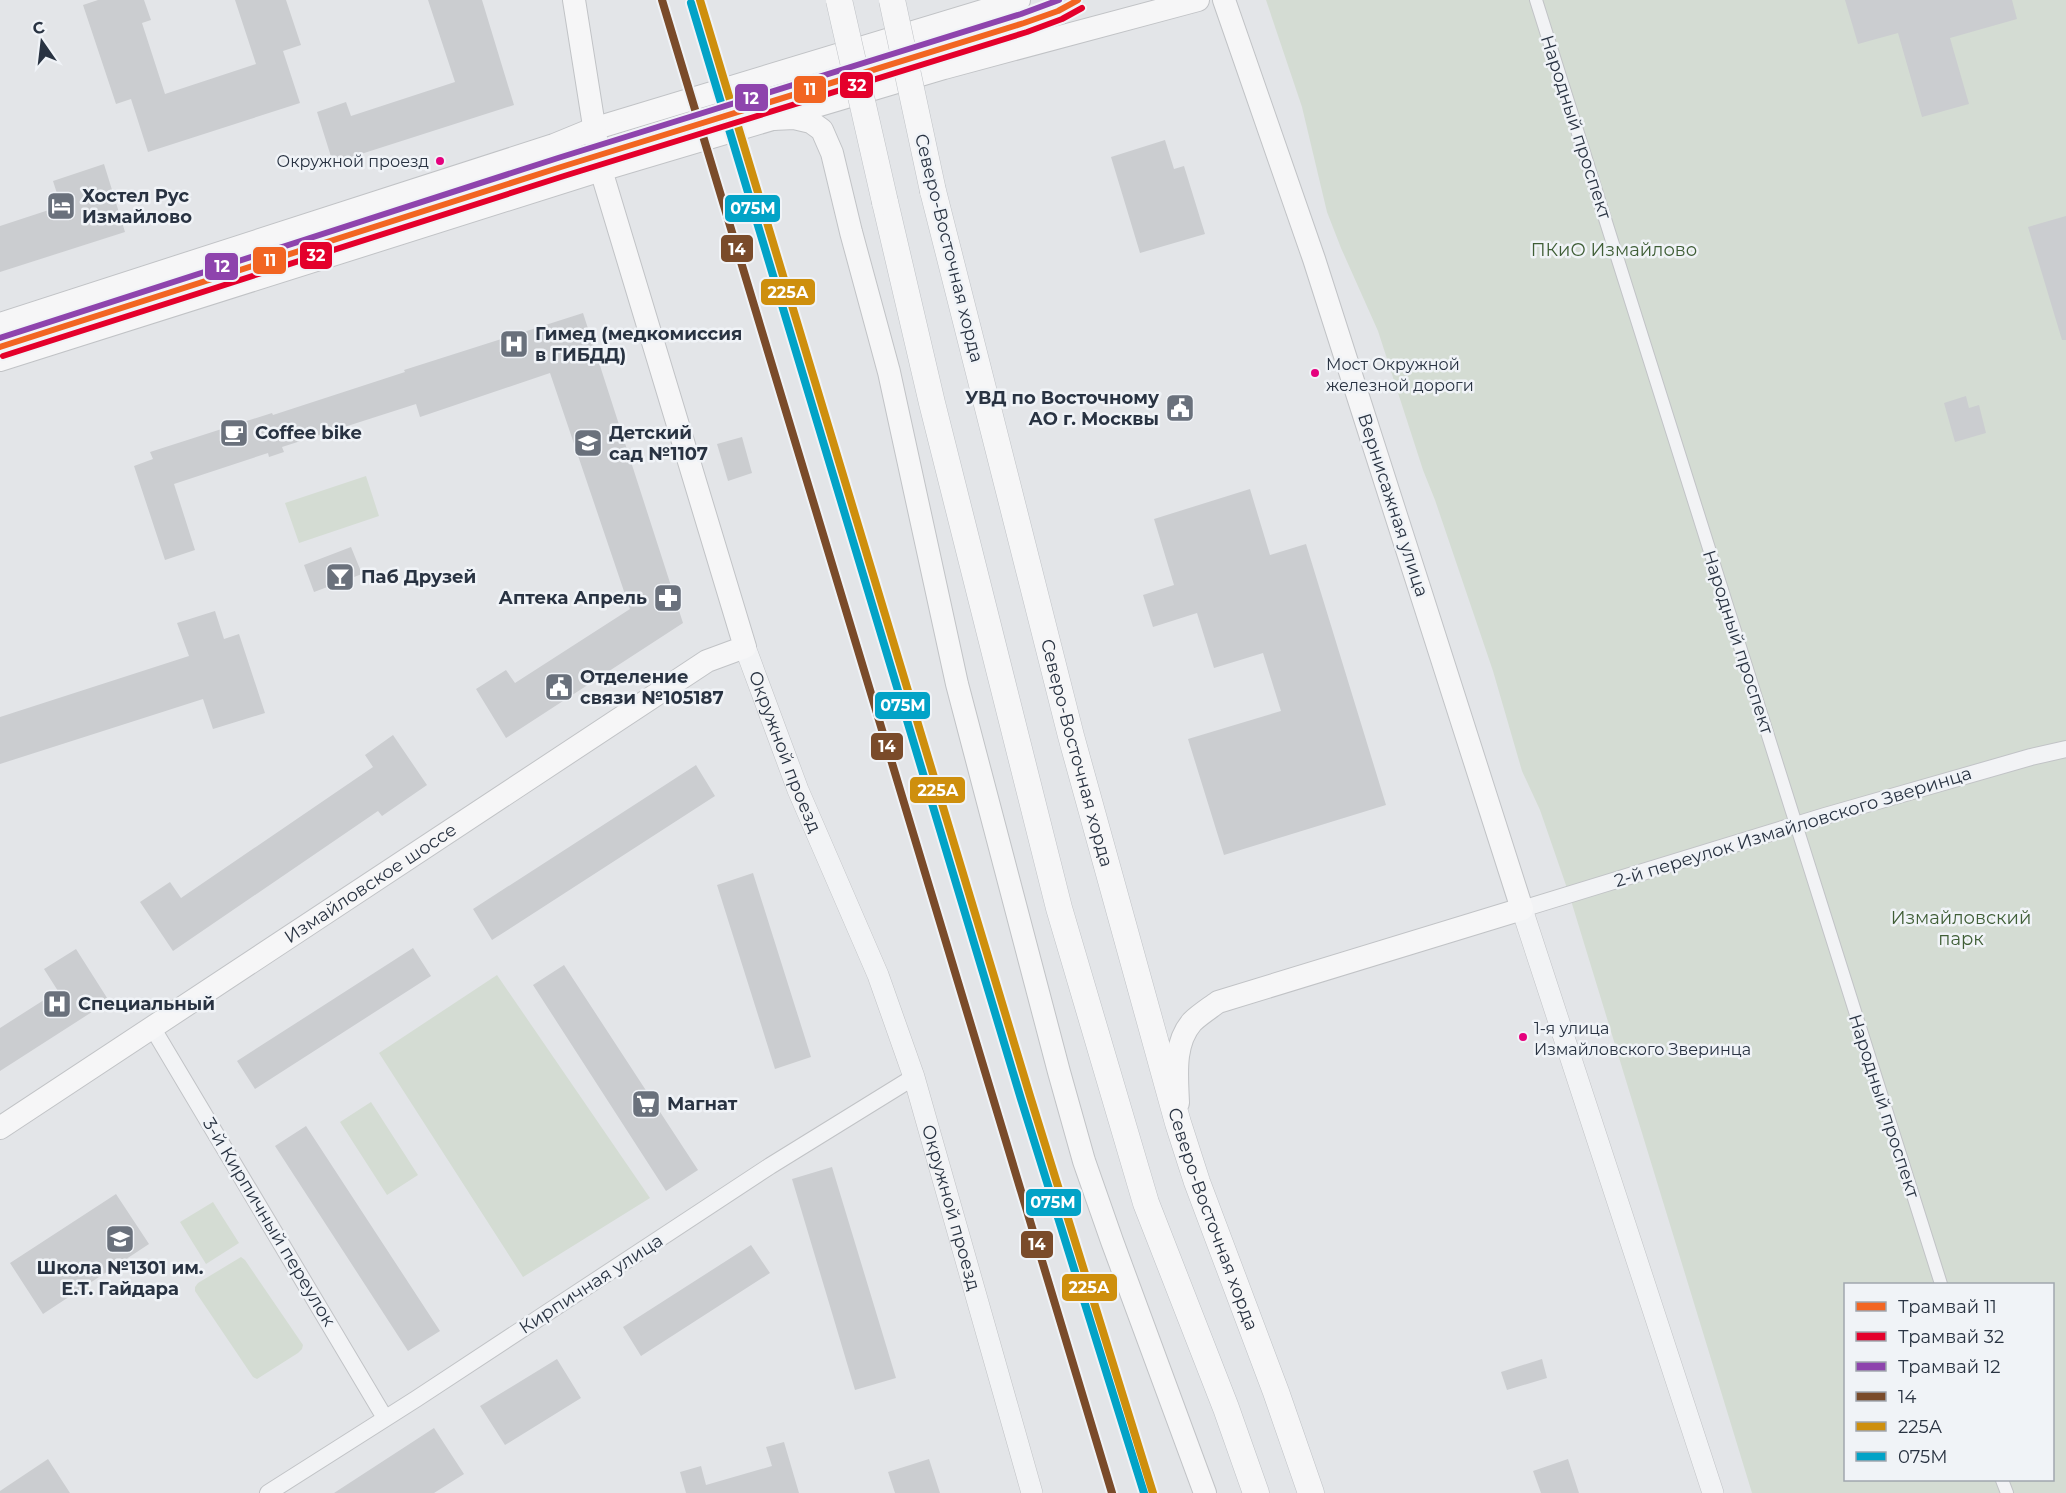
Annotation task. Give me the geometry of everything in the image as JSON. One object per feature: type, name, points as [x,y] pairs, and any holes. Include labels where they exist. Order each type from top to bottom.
[{"type":"main road","name":"Окружной проезд","points":[[574,0],[601,170],[745,647]]},
{"type":"main road","points":[[839,0],[932,403],[1059,908],[1146,1203],[1226,1408],[1256,1493]]},
{"type":"main road","name":"Северо-Восточная хорда","points":[[892,0],[933,191],[1071,736],[1178,1123],[1197,1182],[1272,1381],[1311,1493]]},
{"type":"main road","points":[[0,324],[554,145],[593,129],[1019,0]]},
{"type":"main road","points":[[0,360],[773,118],[944,68],[1198,0]]},
{"type":"main road","name":"Вернисажная улица","points":[[1224,0],[1314,259],[1522,909]]},
{"type":"main road","points":[[773,118],[794,118],[811,122],[822,130],[832,153],[851,232],[890,372],[957,684],[1059,1072],[1084,1161],[1108,1231],[1205,1493]]},
{"type":"main road","name":"Измайловское шоссе","points":[[0,1128],[706,661],[745,647]]},
{"type":"main road","points":[[1178,1123],[1177,1070],[1180,1044],[1192,1023],[1218,1002],[1522,909]]},
{"type":"street","name":"Народный проспект","points":[[1536,0],[1941,1283]]},
{"type":"street","name":"Окружной проезд","points":[[745,647],[798,790],[878,975],[914,1077],[1032,1493]]},
{"type":"street","name":"2-й переулок Измайловского Зверинца","points":[[1522,909],[1796,825],[2066,749]]},
{"type":"street","points":[[1522,909],[1713,1493]]},
{"type":"street","name":"3-й Кирпичный переулок","points":[[152,1027],[385,1418]]},
{"type":"street","name":"Кирпичная улица","points":[[268,1493],[770,1166],[914,1077]]},
{"type":"green space","name":"ПКиО Измайлово","points":[[1266,0],[2066,0],[2066,1493],[1752,1493],[1569,894],[1540,810],[1522,771],[1493,671],[1423,470],[1378,331],[1327,212],[1302,107]]},
{"type":"green space","points":[[366,476],[379,516],[299,543],[285,503]]},
{"type":"green space","points":[[497,975],[650,1198],[523,1277],[379,1053]]},
{"type":"green space","points":[[371,1102],[418,1175],[387,1195],[340,1122]]},
{"type":"green space","points":[[213,1202],[239,1243],[206,1264],[180,1222]]},
{"type":"green space","points":[[241,1257],[303,1345],[298,1353],[257,1379],[253,1377],[195,1291],[198,1283]]},
{"type":"building","points":[[98,0],[144,0],[151,20],[142,23],[165,94],[256,64],[235,0],[286,0],[301,45],[283,51],[300,103],[148,152],[131,99],[116,104],[83,5]]},
{"type":"building","points":[[428,0],[482,0],[514,105],[333,163],[317,112],[346,102],[351,116],[455,82]]},
{"type":"building","points":[[1845,0],[2012,0],[2017,19],[1950,38],[1969,104],[1922,117],[1898,33],[1858,44]]},
{"type":"building","points":[[1165,140],[1174,169],[1184,166],[1205,234],[1140,253],[1111,157]]},
{"type":"building","points":[[104,164],[125,232],[0,272],[0,226],[61,206],[53,181]]},
{"type":"building","points":[[2066,216],[2066,340],[2062,340],[2028,227]]},
{"type":"building","points":[[583,313],[683,623],[506,738],[476,689],[506,670],[515,683],[630,609],[550,373],[420,417],[416,404],[282,447],[284,452],[269,457],[268,453],[174,484],[195,550],[165,560],[134,466],[153,459],[150,452],[272,413],[273,415],[405,372],[404,370]]},
{"type":"building","points":[[1966,396],[1969,408],[1979,405],[1986,433],[1955,442],[1944,403]]},
{"type":"building","points":[[742,437],[752,473],[728,481],[717,444]]},
{"type":"building","points":[[1250,489],[1270,555],[1306,544],[1386,805],[1224,855],[1188,739],[1281,711],[1263,653],[1214,668],[1197,613],[1153,627],[1143,595],[1174,585],[1154,519]]},
{"type":"building","points":[[351,547],[362,574],[314,592],[304,565]]},
{"type":"building","points":[[215,611],[224,639],[239,634],[265,713],[213,729],[203,699],[0,764],[0,717],[189,656],[177,623]]},
{"type":"building","points":[[393,735],[427,785],[382,816],[378,811],[173,951],[140,902],[170,882],[181,898],[373,767],[365,755]]},
{"type":"building","points":[[696,765],[715,796],[492,940],[473,909]]},
{"type":"building","points":[[753,873],[811,1057],[775,1069],[717,885]]},
{"type":"building","points":[[413,948],[431,976],[255,1089],[237,1061]]},
{"type":"building","points":[[76,949],[109,1001],[0,1071],[0,1028],[58,991],[44,969]]},
{"type":"building","points":[[564,965],[698,1170],[666,1191],[533,985]]},
{"type":"building","points":[[306,1126],[440,1331],[408,1351],[275,1146]]},
{"type":"building","points":[[832,1167],[896,1378],[855,1390],[792,1179]]},
{"type":"building","points":[[116,1194],[149,1244],[43,1314],[10,1263]]},
{"type":"building","points":[[751,1245],[770,1273],[641,1356],[623,1327]]},
{"type":"building","points":[[557,1359],[581,1398],[505,1445],[480,1406]]},
{"type":"building","points":[[1542,1359],[1547,1378],[1507,1390],[1501,1372]]},
{"type":"building","points":[[434,1428],[464,1474],[434,1493],[334,1493]]},
{"type":"building","points":[[784,1442],[799,1493],[686,1493],[680,1472],[701,1466],[706,1485],[772,1466],[766,1447]]},
{"type":"building","points":[[48,1459],[70,1493],[0,1493],[0,1491]]},
{"type":"building","points":[[929,1459],[940,1493],[895,1493],[888,1472]]},
{"type":"building","points":[[1568,1459],[1579,1493],[1541,1493],[1533,1471]]},
{"type":"tram line","name":"12","points":[[0,338],[558,158],[1021,14],[1059,0]]},
{"type":"tram line","name":"11","points":[[0,347],[561,167],[1024,23],[1058,11],[1078,0]]},
{"type":"tram line","name":"32","points":[[3,356],[564,176],[1027,32],[1062,19],[1082,8]]},
{"type":"transit line","name":"14","points":[[662,0],[1112,1493]]},
{"type":"transit line","name":"225А","points":[[700,0],[1030,1096],[1153,1493]]},
{"type":"transit line","name":"075М","points":[[691,3],[1021,1099],[1144,1493]]},
{"type":"place","name":"Окружной проезд","points":[[440,161]]},
{"type":"place","name":"Хостел Рус Измайлово","points":[[61,206]]},
{"type":"place","name":"Гимед (медкомиссия в ГИБДД)","points":[[514,344]]},
{"type":"place","name":"Мост Окружной железной дороги","points":[[1315,373]]},
{"type":"place","name":"УВД по Восточному АО г. Москвы","points":[[1180,408]]},
{"type":"place","name":"Coffee bike","points":[[234,433]]},
{"type":"place","name":"Детский сад №1107","points":[[588,443]]},
{"type":"place","name":"Паб Друзей","points":[[340,577]]},
{"type":"place","name":"Аптека Апрель","points":[[668,598]]},
{"type":"place","name":"Отделение связи №105187","points":[[559,687]]},
{"type":"place","name":"Специальный","points":[[57,1004]]},
{"type":"place","name":"1-я улица Измайловского Зверинца","points":[[1523,1037]]},
{"type":"place","name":"Магнат","points":[[646,1104]]},
{"type":"place","name":"Школа №1301 им. Е.Т. Гайдара","points":[[120,1239]]},
{"type":"park label","name":"Измайловский парк","points":[[1961,928]]}]
